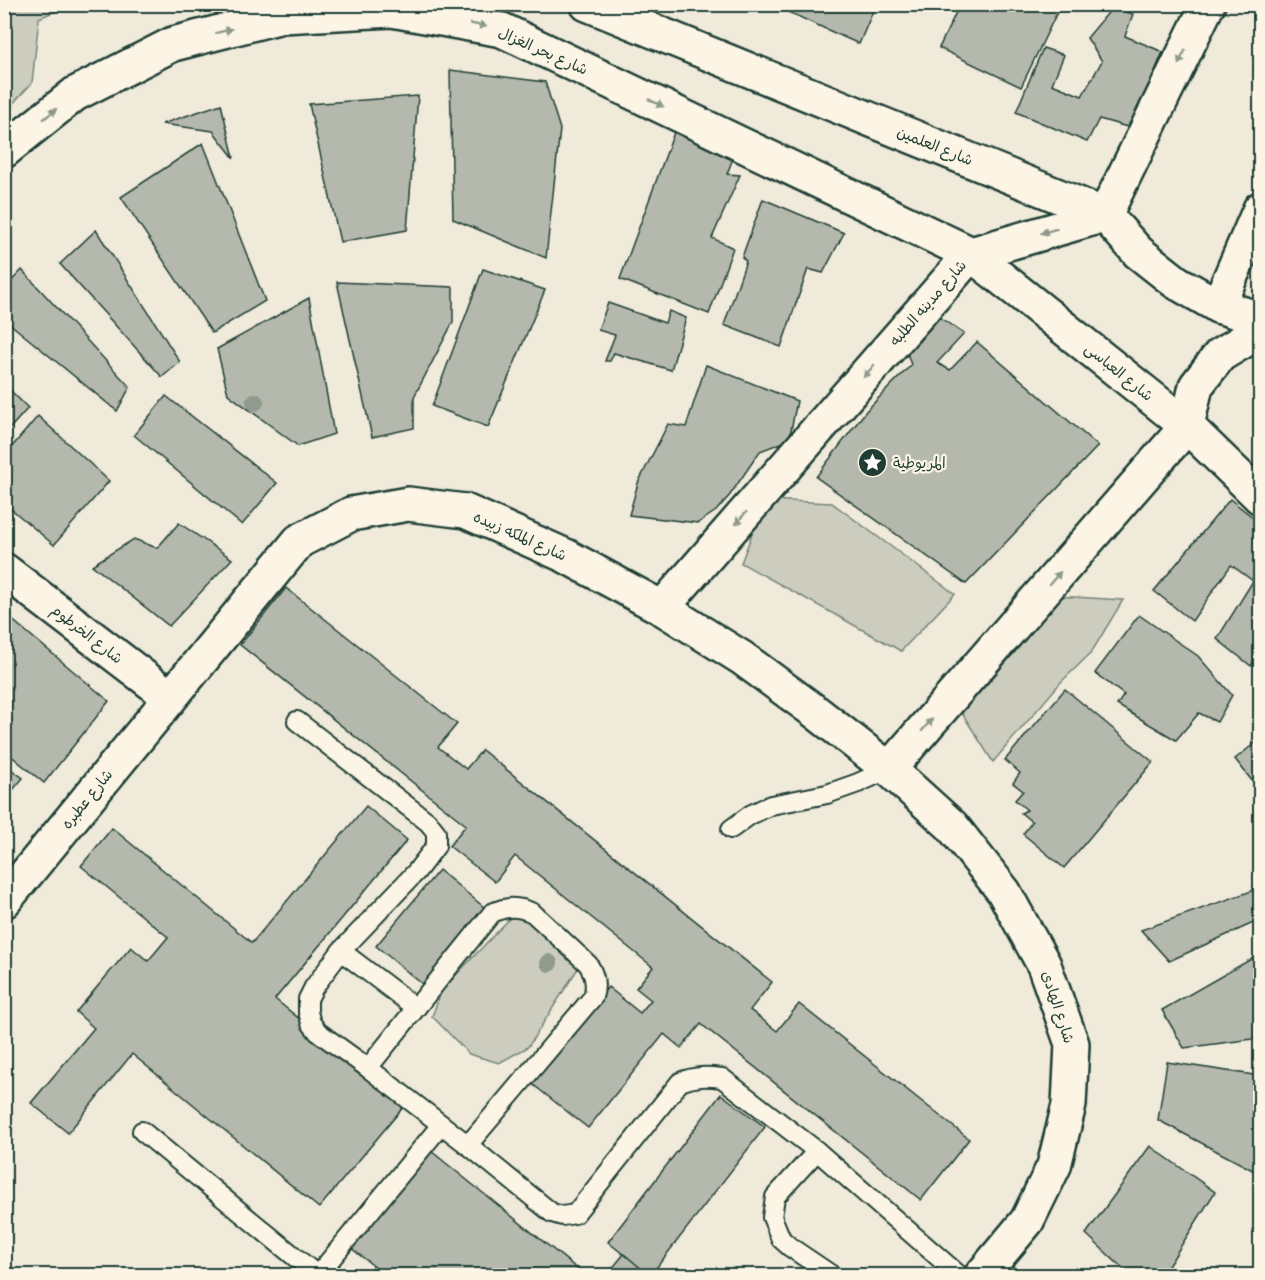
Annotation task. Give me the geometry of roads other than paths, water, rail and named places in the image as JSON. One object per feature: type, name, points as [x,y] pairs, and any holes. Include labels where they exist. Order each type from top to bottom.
[{"type":"street","name":"شارع العلمين","points":[[587,4],[1105,215],[1138,252],[1176,282],[1218,306],[1260,319]]},
{"type":"street","points":[[1105,215],[1208,4]]},
{"type":"street","name":"شارع بحر الغزال","points":[[4,151],[75,94],[173,44],[282,16],[393,10],[502,30],[971,254]]},
{"type":"street","points":[[1218,306],[1260,208]]},
{"type":"street","name":"شارع مدينه الطلبه","points":[[662,608],[971,254],[1105,215]]},
{"type":"street","name":"شارع العباسى","points":[[971,254],[1187,426],[1260,498]]},
{"type":"street","points":[[889,769],[1187,426],[1196,386],[1220,355],[1260,333]]},
{"type":"street","name":"شارع الملكه زبيده","points":[[170,698],[299,541],[351,514],[408,504],[465,511],[566,556],[662,608],[742,658],[889,769]]},
{"type":"street","name":"شارع الخرطوم","points":[[4,570],[170,698]]},
{"type":"street","name":"شارع عطبره","points":[[4,901],[170,698]]},
{"type":"street","name":"شارع الهادى","points":[[889,769],[952,826],[1004,891],[1044,965],[1072,1044],[1069,1106],[1054,1166],[1027,1221],[981,1274]]},
{"type":"lane","points":[[297,721],[428,822],[436,832],[436,846],[422,865],[341,951],[314,987],[308,999],[308,1012],[311,1023],[318,1032],[468,1145],[552,1213],[562,1216],[574,1215],[680,1082],[693,1077],[722,1078],[981,1274]]},
{"type":"lane","points":[[731,829],[750,815],[771,805],[827,794],[889,769]]},
{"type":"lane","points":[[368,1068],[492,914],[502,909],[523,909],[533,914],[588,964],[593,972],[595,990],[593,997],[468,1145]]},
{"type":"lane","points":[[341,951],[416,1008]]},
{"type":"lane","points":[[142,1131],[317,1275],[441,1125]]},
{"type":"lane","points":[[817,1151],[775,1197],[772,1217],[781,1239],[833,1275]]},
{"type":"place","name":"المريوطية","points":[[872,463]]}]
